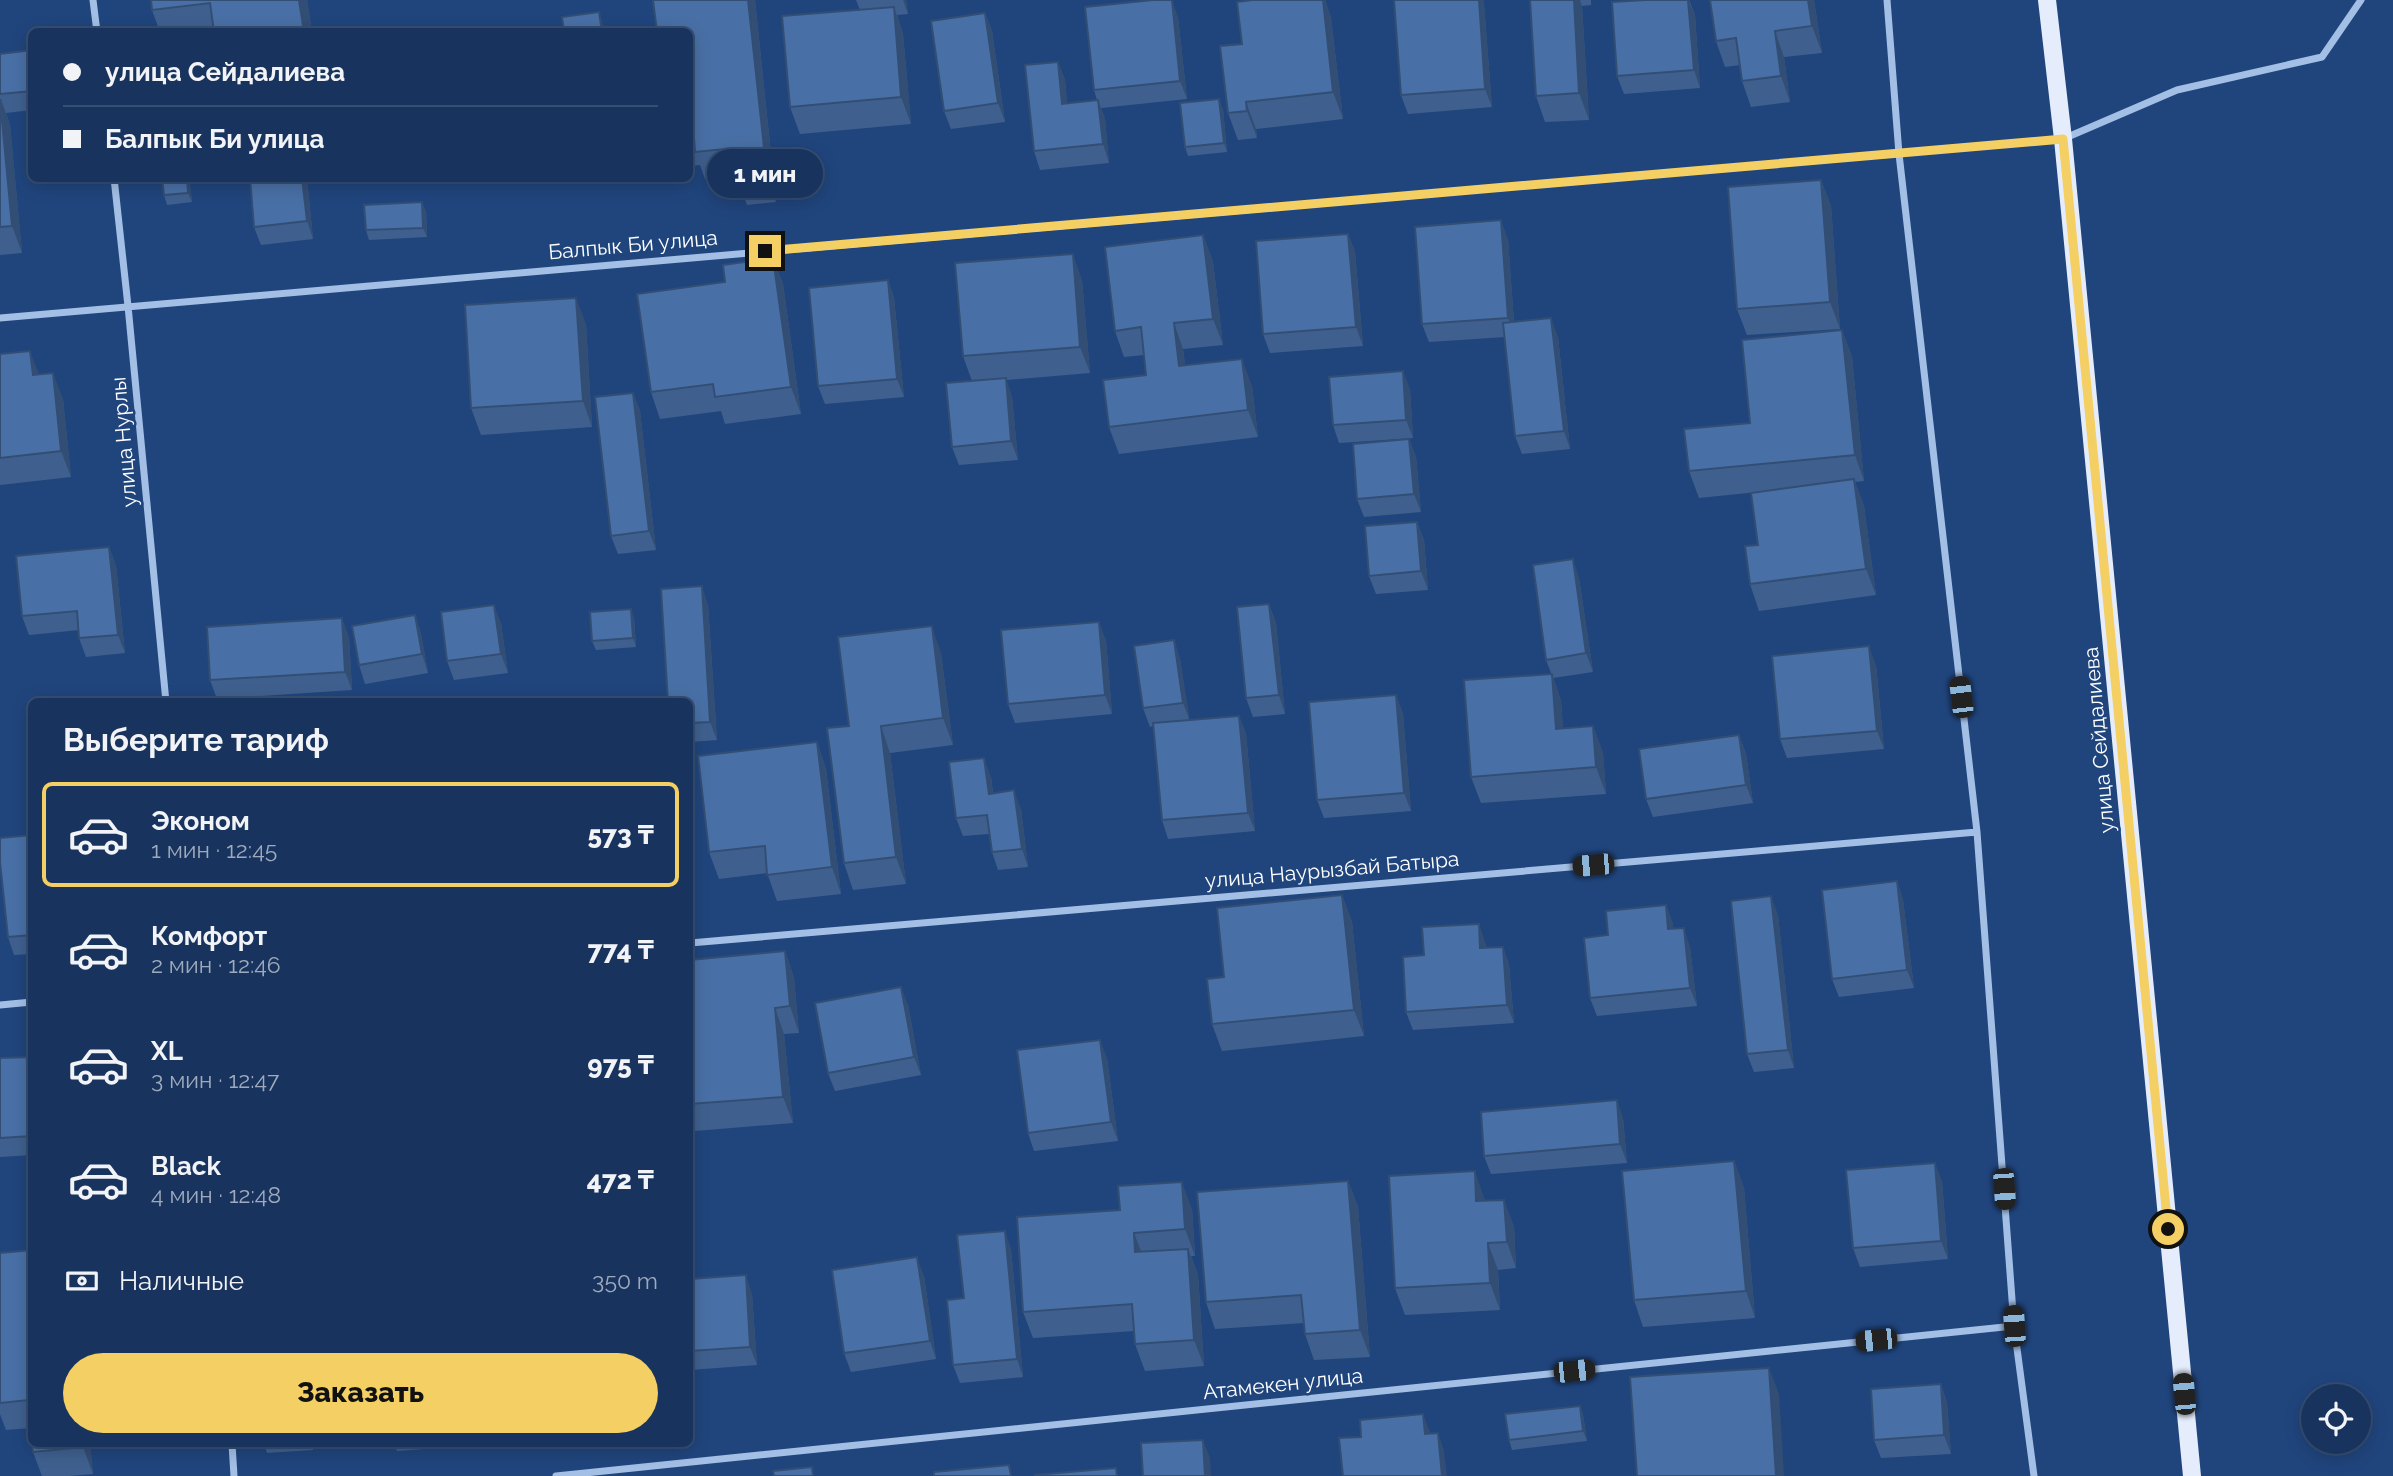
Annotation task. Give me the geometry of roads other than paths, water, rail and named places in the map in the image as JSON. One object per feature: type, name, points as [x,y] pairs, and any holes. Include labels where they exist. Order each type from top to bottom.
[{"type":"main road","name":"улица Сейдалиева","points":[[2047,0],[2063,139],[2192,1476]]},
{"type":"street","points":[[93,0],[96,28]]},
{"type":"street","points":[[1887,0],[1899,154],[1977,832],[2014,1326],[2034,1476]]},
{"type":"street","name":"Балпык Би улица","points":[[0,318],[2063,139],[2177,90],[2322,57],[2361,0]]},
{"type":"street","name":"улица Нурлы","points":[[114,182],[166,698]]},
{"type":"street","name":"улица Наурызбай Батыра","points":[[693,943],[1977,832]]},
{"type":"street","points":[[0,1005],[28,1002]]},
{"type":"street","name":"Атамекен улица","points":[[556,1476],[2014,1326]]},
{"type":"street","points":[[232,1447],[234,1476]]}]
